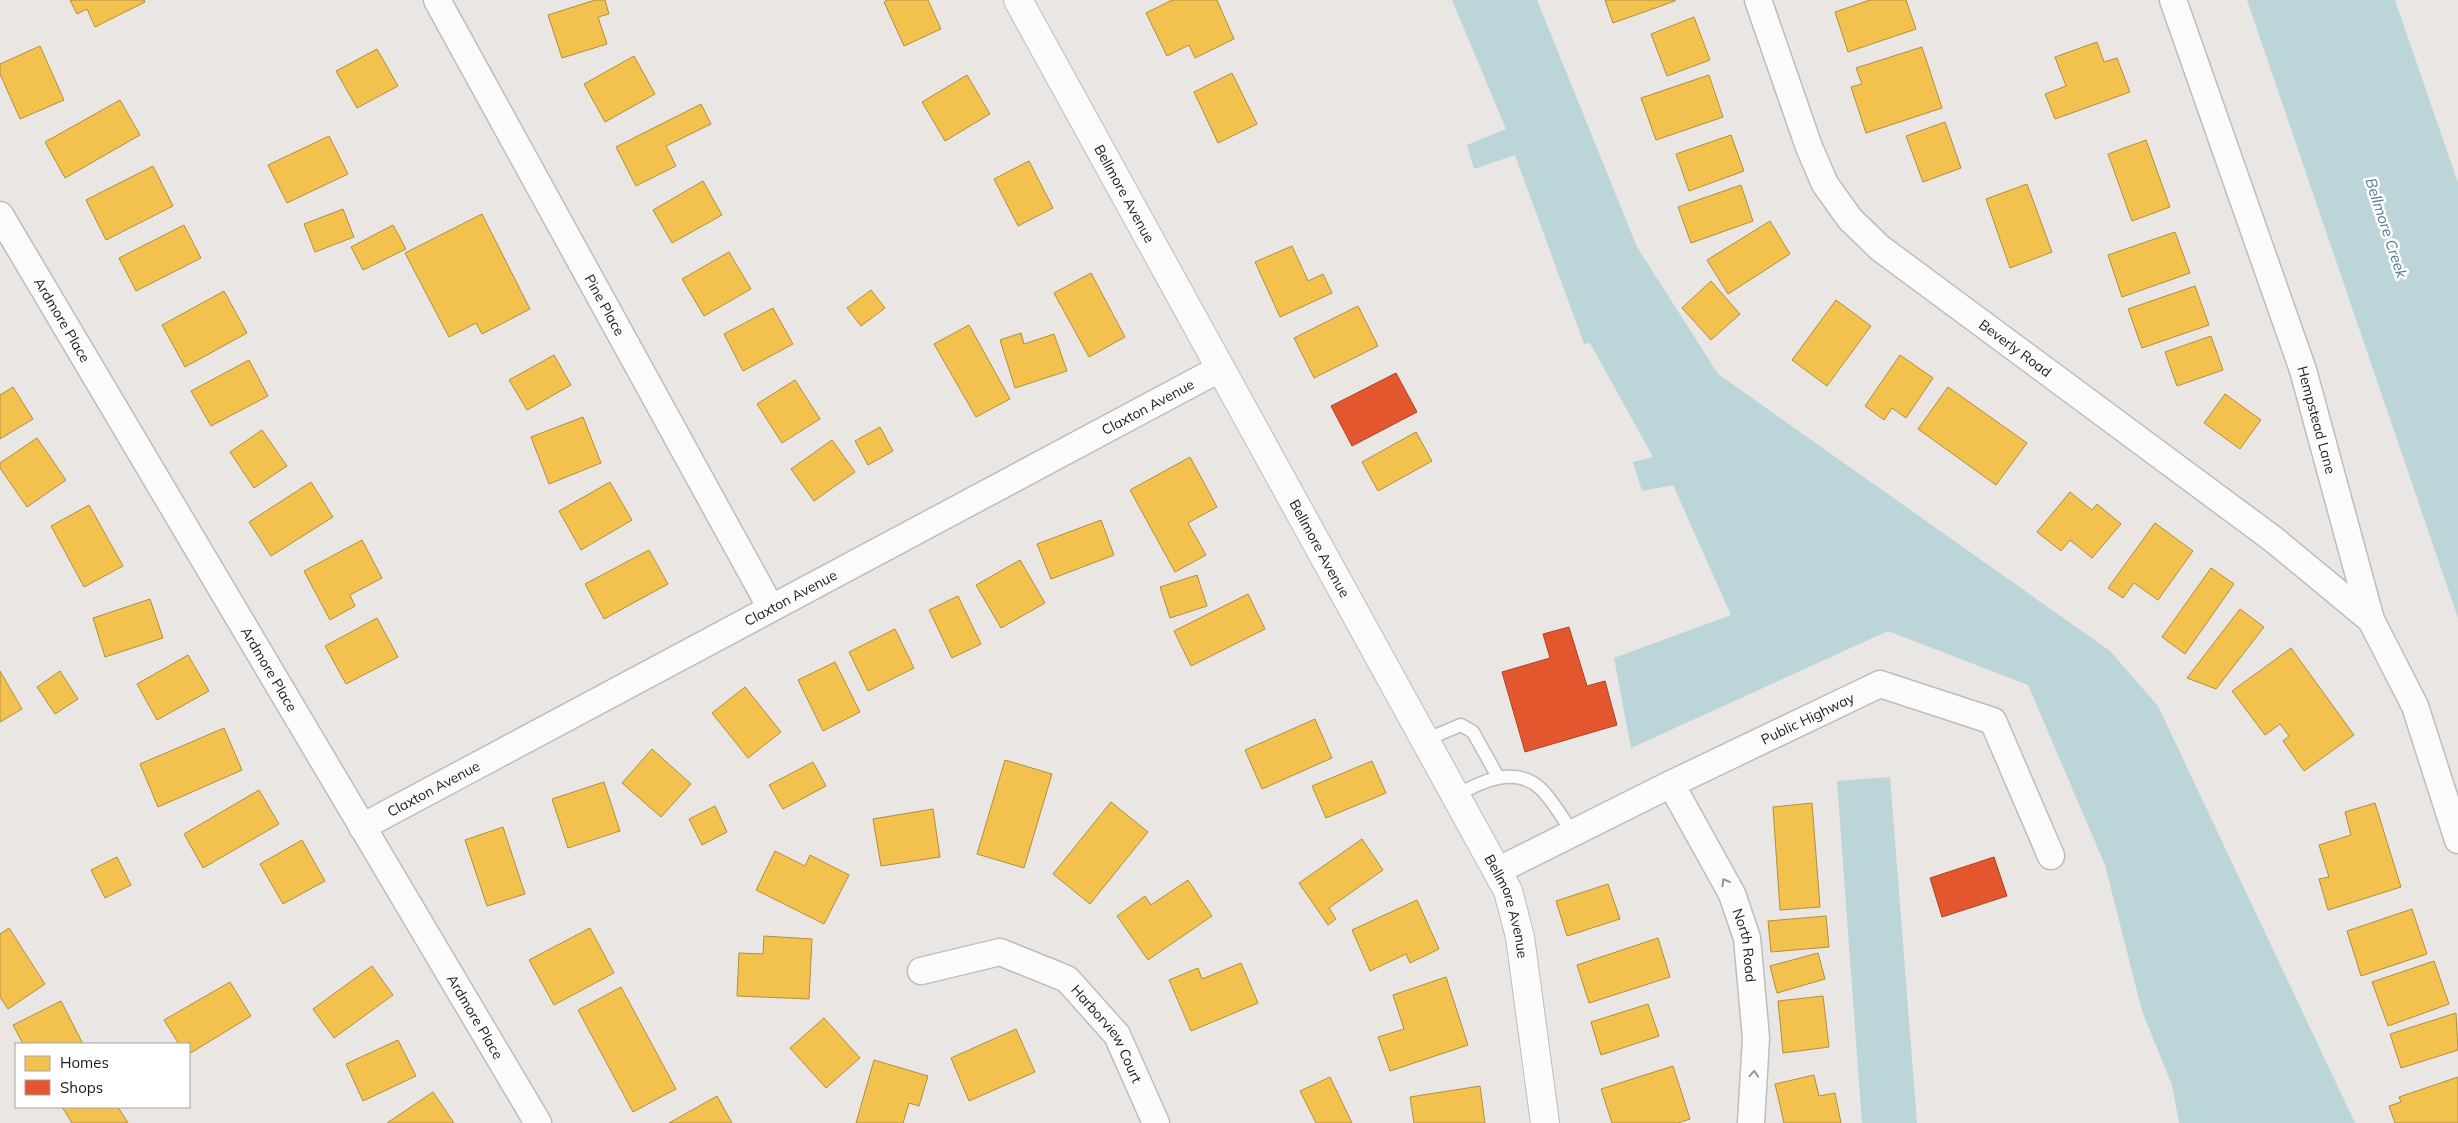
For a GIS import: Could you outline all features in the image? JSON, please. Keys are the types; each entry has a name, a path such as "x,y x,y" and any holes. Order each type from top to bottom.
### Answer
{"street":[{"name":"Pine Place","path":"437,0 771,608"},
{"name":"Bellmore Avenue","path":"1018,0 1508,891 1520,937 1545,1123"},
{"name":"Beverly Road","path":"1758,0 1809,147 1825,184 1850,219 1880,248 2273,539 2371,620"},
{"name":"Hempstead Lane","path":"2173,0 2303,370 2371,620 2415,706 2458,840"},
{"name":"Ardmore Place","path":"0,215 538,1123"},
{"name":"Claxton Avenue","path":"362,827 1220,368"},
{"name":"Public Highway","path":"1497,871 1671,784 1880,684 1993,721 2051,856"},
{"name":"North Road","path":"1671,784 1732,894 1747,938 1756,1038 1751,1123"},
{"name":"Harborview Court","path":"921,971 1000,952 1067,979 1117,1035 1156,1123"}],"lane":[{"path":"1425,740 1461,725 1473,732 1498,777"},
{"path":"1456,796 1471,787 1498,777 1518,777 1540,789 1573,833"}],"water":[{"path":"1452,0 1537,0 1637,247 1718,374 2110,651 2158,706 2355,1123 2179,1123 2172,1085 2142,1011 2105,865 2028,685 1888,631 1631,748 1614,658 1731,615 1673,485 1642,491 1633,462 1653,457 1590,343 1584,344 1515,155 1474,169 1467,145 1506,129"},
{"name":"Bellmore Creek","path":"2247,0 2395,0 2458,183 2458,618"},
{"path":"1890,777 1917,1123 1862,1123 1837,781"}],"building: Homes":[{"path":"70,0 144,0 145,2 95,27 87,9 77,14"},
{"path":"595,0 605,0 609,14 598,17 607,44 562,58 548,15"},
{"path":"887,0 928,0 941,29 904,46 884,2"},
{"path":"1172,0 1217,0 1234,39 1195,58 1189,45 1167,56 1146,13"},
{"path":"1605,0 1675,0 1675,1 1613,23"},
{"path":"1870,0 1906,0 1916,29 1848,52 1835,12"},
{"path":"1694,17 1710,60 1667,76 1651,34"},
{"path":"2097,42 2104,62 2117,58 2130,92 2055,119 2045,94 2066,86 2055,57"},
{"path":"40,46 64,100 20,119 0,74 0,64"},
{"path":"1922,47 1942,108 1866,133 1851,87 1862,84 1856,68"},
{"path":"377,49 398,86 357,108 336,71"},
{"path":"634,56 655,94 605,122 584,84"},
{"path":"1232,73 1257,124 1218,143 1194,92"},
{"path":"967,75 990,114 945,141 922,102"},
{"path":"1709,75 1723,117 1656,140 1641,98"},
{"path":"120,100 140,135 65,178 45,142"},
{"path":"701,104 711,124 666,146 676,166 636,186 616,147"},
{"path":"1945,122 1961,168 1923,182 1906,136"},
{"path":"1731,135 1744,171 1689,191 1676,154"},
{"path":"329,136 348,174 287,203 268,165"},
{"path":"2146,140 2170,207 2132,221 2108,154"},
{"path":"1029,161 1053,208 1018,226 994,179"},
{"path":"153,166 173,206 106,240 86,200"},
{"path":"703,181 722,215 672,243 653,210"},
{"path":"2027,184 2052,252 2010,268 1986,199"},
{"path":"1741,185 1753,221 1691,243 1678,207"},
{"path":"343,209 354,237 315,252 304,224"},
{"path":"482,214 530,309 482,334 476,323 449,337 405,253"},
{"path":"1770,221 1790,254 1728,294 1707,260"},
{"path":"184,225 201,258 136,291 119,258"},
{"path":"393,225 406,249 363,270 351,247"},
{"path":"2175,232 2190,273 2122,297 2108,255"},
{"path":"1292,246 1308,281 1323,274 1332,293 1280,317 1255,262"},
{"path":"729,252 751,289 704,316 682,279"},
{"path":"1091,273 1125,337 1089,357 1054,293"},
{"path":"1711,281 1740,314 1711,340 1682,308"},
{"path":"2195,286 2209,325 2142,348 2128,309"},
{"path":"871,290 885,308 861,326 847,308"},
{"path":"224,291 247,333 185,367 162,325"},
{"path":"1836,300 1871,326 1827,386 1792,360"},
{"path":"1358,306 1378,346 1314,378 1294,338"},
{"path":"773,308 793,344 743,371 724,334"},
{"path":"969,325 1010,399 976,417 934,344"},
{"path":"1021,333 1024,344 1054,334 1067,371 1015,388 1000,340"},
{"path":"2211,336 2223,370 2177,386 2165,352"},
{"path":"554,355 571,385 527,410 509,380"},
{"path":"1900,355 1933,378 1906,418 1892,408 1884,420 1865,406"},
{"path":"249,360 268,396 211,426 191,391"},
{"path":"795,380 820,419 782,443 757,404"},
{"path":"13,387 33,419 0,439 0,395"},
{"path":"1948,387 2027,443 1996,485 1918,429"},
{"path":"2225,394 2261,420 2240,449 2204,423"},
{"path":"583,417 601,463 549,484 531,437"},
{"path":"880,427 893,451 868,465 855,441"},
{"path":"262,430 287,466 254,488 230,452"},
{"path":"1416,432 1432,461 1378,491 1362,462"},
{"path":"37,438 66,480 27,507 0,468 0,463"},
{"path":"832,440 855,472 814,501 791,469"},
{"path":"1190,457 1217,507 1188,523 1206,555 1175,572 1130,490"},
{"path":"311,482 333,517 271,556 249,522"},
{"path":"610,482 632,520 581,550 559,511"},
{"path":"2070,492 2092,510 2097,504 2121,524 2092,558 2070,540 2061,551 2037,532"},
{"path":"89,505 123,566 84,587 51,526"},
{"path":"1101,520 1114,555 1051,579 1037,544"},
{"path":"2155,523 2193,551 2158,600 2134,583 2123,598 2108,588"},
{"path":"362,540 382,578 350,595 355,606 330,620 304,571"},
{"path":"649,550 668,584 604,619 585,584"},
{"path":"1020,560 1045,603 1001,628 976,585"},
{"path":"2211,568 2234,584 2185,654 2162,637"},
{"path":"1197,575 1207,606 1170,618 1160,587"},
{"path":"1248,594 1265,629 1191,666 1174,631"},
{"path":"958,596 981,644 952,658 929,610"},
{"path":"150,599 163,638 105,657 93,618"},
{"path":"2240,609 2264,627 2216,689 2187,678"},
{"path":"377,618 398,657 346,684 325,646"},
{"path":"895,629 914,668 868,691 849,652"},
{"path":"2291,648 2354,735 2304,771 2283,741 2289,736 2280,724 2265,735 2232,691"},
{"path":"188,655 209,691 157,720 137,684"},
{"path":"835,662 860,712 823,731 798,680"},
{"path":"0,671 22,709 0,722"},
{"path":"60,671 78,699 55,714 37,687"},
{"path":"745,687 781,732 748,758 712,713"},
{"path":"1315,719 1332,758 1262,789 1245,750"},
{"path":"224,728 242,770 158,807 140,764"},
{"path":"652,749 691,784 661,817 622,783"},
{"path":"1005,760 1052,774 1024,868 977,854"},
{"path":"1372,761 1386,793 1326,818 1312,786"},
{"path":"813,762 826,786 783,809 769,785"},
{"path":"604,782 620,831 568,848 552,799"},
{"path":"259,790 279,824 203,868 184,834"},
{"path":"1111,802 1148,832 1090,904 1053,874"},
{"path":"1812,803 1820,907 1780,910 1773,807"},
{"path":"2375,803 2401,887 2328,910 2319,879 2329,877 2319,845 2351,835 2345,812"},
{"path":"715,806 727,832 702,845 689,819"},
{"path":"933,809 940,857 881,866 873,819"},
{"path":"503,827 525,894 487,906 465,840"},
{"path":"1362,839 1383,870 1329,908 1336,919 1328,925 1299,883"},
{"path":"302,840 325,881 283,904 260,864"},
{"path":"775,851 805,866 810,855 849,875 824,924 756,890"},
{"path":"117,857 131,885 105,898 91,870"},
{"path":"1188,880 1212,916 1148,960 1117,916 1145,896 1151,905"},
{"path":"1608,884 1620,919 1567,936 1556,901"},
{"path":"1417,900 1439,949 1410,963 1406,954 1370,971 1352,930"},
{"path":"2412,909 2427,954 2361,976 2347,931"},
{"path":"1826,916 1829,947 1771,952 1768,921"},
{"path":"9,928 45,984 8,1009 0,997 0,934"},
{"path":"590,928 614,973 554,1005 529,960"},
{"path":"764,936 812,939 809,999 737,996 739,953 763,954"},
{"path":"1658,938 1670,977 1589,1003 1577,965"},
{"path":"1818,953 1825,979 1777,993 1770,966"},
{"path":"2434,961 2449,1004 2388,1026 2372,982"},
{"path":"1241,963 1258,1003 1191,1031 1169,980 1198,968 1202,979"},
{"path":"372,966 393,995 334,1038 313,1009"},
{"path":"1446,977 1468,1045 1390,1071 1378,1037 1404,1029 1393,995"},
{"path":"230,982 251,1016 190,1053 190,1043 178,1043 164,1020"},
{"path":"621,987 676,1089 633,1112 578,1010"},
{"path":"1823,996 1829,1047 1783,1053 1778,1001"},
{"path":"61,1001 82,1043 22,1043 13,1025"},
{"path":"1648,1004 1659,1036 1601,1055 1591,1022"},
{"path":"2456,1013 2458,1050 2401,1068 2390,1034"},
{"path":"824,1018 860,1058 826,1088 790,1048"},
{"path":"1016,1029 1035,1072 969,1101 951,1058"},
{"path":"398,1040 416,1076 363,1101 346,1064"},
{"path":"874,1060 928,1076 919,1106 909,1103 903,1123 856,1123"},
{"path":"1673,1066 1690,1119 1678,1123 1612,1123 1601,1089"},
{"path":"1814,1075 1819,1096 1835,1093 1841,1123 1784,1123 1775,1084"},
{"path":"1330,1077 1352,1123 1316,1123 1300,1091"},
{"path":"2458,1077 2458,1123 2395,1123 2389,1106 2401,1102 2399,1097"},
{"path":"1480,1086 1485,1123 1414,1123 1410,1097"},
{"path":"433,1092 454,1123 387,1123"},
{"path":"717,1096 732,1123 669,1123"},
{"path":"63,1108 119,1108 128,1123 72,1123"}],"building: Shops":[{"path":"1396,373 1417,412 1352,446 1331,406"},
{"path":"1569,627 1587,686 1605,681 1617,725 1525,752 1502,672 1550,658 1543,634"},
{"path":"1994,857 2007,896 1942,917 1930,878"}]}
